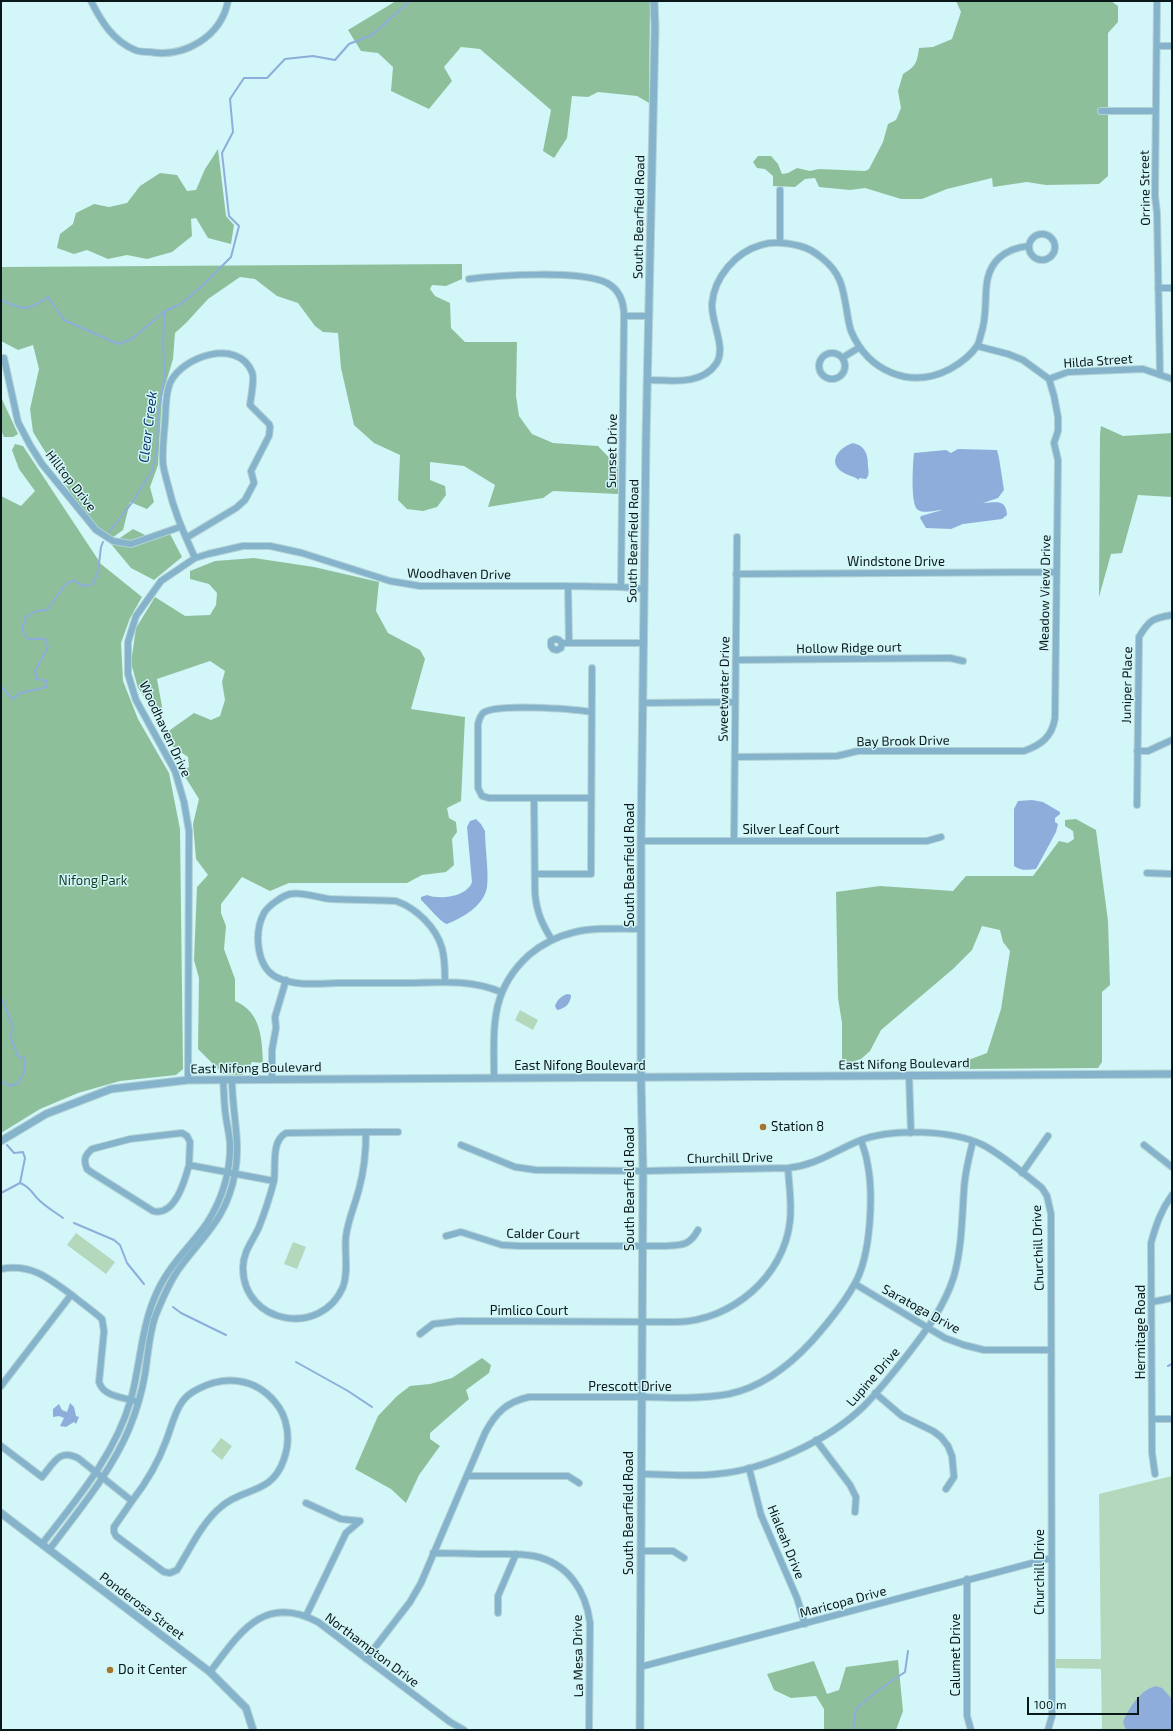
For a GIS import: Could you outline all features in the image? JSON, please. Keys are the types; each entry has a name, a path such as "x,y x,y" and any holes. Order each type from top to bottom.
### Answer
{"street":[{"path":"91,1 101,22 116,38 135,50 156,53 179,52 203,41 218,26 228,1"},
{"name":"South Bearfield Road","path":"640,1730 643,1246 641,842 647,380 655,28 654,1"},
{"name":"Orrine Street","path":"1157,1 1155,196 1157,213 1160,375"},
{"path":"1157,46 1172,46"},
{"path":"1101,111 1155,111"},
{"path":"780,190 780,243"},
{"path":"1040,233 1044,233 1054,241 1056,250 1051,257 1038,260 1031,254 1028,246 1032,238 1040,233"},
{"path":"647,380 698,379 715,365 720,356 720,347 712,318 712,303 722,276 738,257 749,250 762,244 780,243 801,246 816,253 833,267 843,288 850,330 860,347 876,365 891,374 905,377 920,377 937,374 950,369 965,358 977,346 984,326 987,310 988,274 993,264 1004,254 1018,247 1028,246"},
{"name":"Sunset Drive","path":"469,279 498,275 567,276 597,279 608,284 621,297 624,306 621,587"},
{"path":"1158,288 1172,288"},
{"path":"624,316 649,316"},
{"path":"977,346 1008,354 1023,360 1049,379"},
{"path":"842,358 860,347"},
{"path":"186,538 236,508 245,500 254,483 251,471 269,436 270,427 267,420 250,405 253,373 249,366 240,359 219,353 202,357 183,366 174,374 166,399 163,464 174,510 180,527 195,558"},
{"path":"835,354 842,358 845,368 839,377 828,378 822,373 820,362 824,356 835,354"},
{"name":"Hilltop Drive","path":"4,358 18,422 30,445 47,469 96,530 113,541 131,544 180,527"},
{"name":"Hilda Street","path":"1049,379 1068,372 1143,369 1172,379"},
{"name":"Meadow View Drive","path":"1044,741 1054,727 1055,718 1058,460 1054,443 1058,431 1058,417 1049,379"},
{"name":"Sweetwater Drive","path":"734,841 737,537"},
{"name":"Woodhaven Drive","path":"188,1080 189,831 184,802 175,770 136,700 128,674 128,642 136,616 161,581 195,558 243,546 270,546 302,553 390,581 420,586 568,586 644,589"},
{"name":"Windstone Drive","path":"736,574 1056,572"},
{"path":"568,586 569,643"},
{"name":"Juniper Place","path":"1137,805 1139,637 1145,627 1155,618 1172,615"},
{"path":"562,643 644,643"},
{"name":"Hollow Ridge ourt","path":"736,660 950,658 963,662"},
{"path":"535,874 591,874 592,668"},
{"path":"643,703 735,702"},
{"path":"591,712 548,707 489,710 484,713 479,718 478,788 482,796 489,798 591,798"},
{"path":"1137,752 1148,751 1172,740"},
{"name":"Bay Brook Drive","path":"735,756 837,756 858,751 1024,752 1036,747 1044,741"},
{"path":"534,798 537,907 540,920 552,940"},
{"name":"Silver Leaf Court","path":"641,842 927,842 941,837"},
{"path":"1147,873 1172,874"},
{"path":"445,982 442,949 439,938 423,917 406,904 396,900 328,899 290,894 272,905 264,912 259,925 259,953 262,960 267,970 286,980 321,984 471,983 486,986 501,992"},
{"path":"494,1078 494,1029 501,992 509,978 522,962 536,950 552,940 575,932 593,929 641,929"},
{"path":"272,1079 272,1050 276,1028 275,1017 286,980"},
{"name":"East Nifong Boulevard","path":"1,1141 46,1114 111,1089 188,1080 1172,1074"},
{"path":"909,1075 911,1133"},
{"path":"42,1544 96,1473 122,1426 138,1373 147,1316 155,1297 164,1277 206,1223 217,1205 228,1172 230,1143 226,1119 223,1080"},
{"path":"50,1550 102,1478 129,1429 145,1375 155,1318 171,1281 180,1266 211,1230 225,1208 235,1173 238,1143 234,1118 232,1080"},
{"path":"226,1119 234,1118"},
{"path":"366,1132 365,1165 360,1190 346,1237 346,1273 343,1286 336,1298 324,1310 312,1317 288,1319 273,1315 260,1306 253,1298 244,1279 243,1268 246,1249 258,1228 271,1193 276,1170 277,1142 280,1136 286,1133 366,1132 398,1132"},
{"path":"177,1133 187,1136 190,1142 189,1165 182,1188 168,1209 158,1213 87,1169 85,1158 88,1152 92,1149 130,1139 177,1133"},
{"name":"Churchill Drive","path":"461,1145 524,1169 643,1171 788,1168 811,1164 861,1140 878,1134 939,1134 973,1141 984,1146 1022,1172 1042,1188 1050,1204 1052,1716 1048,1730"},
{"path":"1022,1172 1048,1136"},
{"name":"Prescott Drive","path":"366,1659 410,1602 421,1583 491,1422 498,1412 512,1402 529,1397 698,1398 730,1393 752,1386 774,1375 797,1357 815,1338 839,1308 855,1284 863,1261 869,1225 869,1176 867,1160 861,1140"},
{"name":"Lupine Drive","path":"641,1474 718,1474 772,1462 816,1440 851,1418 876,1393 928,1328 948,1294 959,1256 962,1234 966,1167 973,1141"},
{"path":"1144,1146 1172,1167"},
{"path":"189,1165 274,1181"},
{"name":"Pimlico Court","path":"420,1334 433,1324 459,1321 692,1322 712,1316 733,1306 751,1293 768,1274 778,1258 785,1241 790,1222 791,1204 788,1168"},
{"name":"Hermitage Road","path":"1155,1474 1152,1453 1151,1243 1156,1223 1172,1195"},
{"name":"Calder Court","path":"446,1236 461,1232 502,1245 520,1246 685,1245 693,1239 698,1230"},
{"path":"1,1269 10,1268 38,1272 50,1278 98,1315 104,1324 99,1382 101,1389 106,1393 138,1402"},
{"name":"Saratoga Drive","path":"855,1284 945,1338 964,1345 984,1350 1051,1350"},
{"path":"1,1386 71,1295"},
{"path":"1152,1302 1172,1298"},
{"path":"224,1380 240,1380 265,1392 276,1402 284,1418 288,1435 288,1446 279,1470 272,1479 261,1488 233,1499 222,1506 210,1518 177,1570 170,1573 164,1572 116,1536 114,1527 132,1501 146,1483 166,1443 182,1402 192,1392 207,1384 224,1380"},
{"path":"876,1393 902,1416 933,1431 941,1437 948,1446 952,1456 954,1477 946,1489"},
{"path":"1152,1419 1172,1419"},
{"path":"816,1440 850,1484 856,1497 855,1512"},
{"path":"1,1446 42,1477 58,1457 64,1454 72,1455 78,1458 132,1501"},
{"name":"Hialeah Drive","path":"749,1468 762,1514 797,1598 805,1624"},
{"path":"467,1476 568,1476 579,1483"},
{"path":"306,1503 341,1519 360,1521 346,1533 306,1616"},
{"name":"Ponderosa Street","path":"1,1513 210,1672 246,1708 253,1730"},
{"path":"641,1551 673,1551 684,1558"},
{"name":"La Mesa Drive","path":"433,1553 516,1554 534,1556 552,1562 563,1568 573,1578 582,1591 588,1607 590,1623 589,1730"},
{"path":"498,1613 498,1596 516,1554"},
{"name":"Maricopa Drive","path":"640,1667 805,1624 967,1579 1051,1558"},
{"name":"Calumet Drive","path":"967,1579 967,1716 971,1730"},
{"name":"Northampton Drive","path":"210,1672 239,1634 258,1618 271,1614 288,1613 306,1616 318,1622 450,1722 464,1730"}],"green space":[{"path":"396,1 650,1 649,103 637,96 598,92 588,97 572,96 567,138 554,158 543,151 551,110 480,49 461,47 444,67 452,81 429,109 391,91 393,67 378,53 361,51 348,30"},
{"path":"956,1 1111,1 1118,6 1118,22 1108,33 1108,176 1099,184 1046,185 1027,182 993,187 992,178 947,189 922,199 901,199 865,188 850,190 819,187 815,178 805,179 795,187 773,186 773,176 765,169 757,168 753,162 758,156 771,156 778,164 782,174 788,173 797,168 810,171 819,169 865,171 869,169 883,142 888,124 896,120 901,108 898,91 903,74 911,69 915,64 919,48 933,47 952,39 961,12"},
{"path":"218,149 226,216 234,225 231,244 208,238 196,218 191,219 192,236 172,252 147,259 127,255 108,259 87,250 74,254 57,248 60,234 73,224 76,213 94,204 109,207 127,203 140,186 160,173 177,175 187,191 196,190 205,169"},
{"path":"462,264 462,279 446,286 432,285 430,289 435,296 450,303 451,328 465,342 517,342 516,396 519,416 532,434 553,443 598,446 618,467 618,494 553,491 543,498 488,507 495,485 464,466 430,462 430,480 445,486 446,495 437,507 423,511 407,509 398,500 400,455 374,443 354,425 341,368 338,333 323,332 315,326 298,303 277,296 255,279 240,277 208,299 175,333 173,359 162,396 158,465 150,487 154,502 147,509 130,502 123,530 112,538 88,521 33,432 30,409 39,369 33,345 18,350 1,341 1,267"},
{"path":"1,397 18,434 13,437 4,437 1,430"},
{"path":"1101,426 1123,436 1172,433 1172,497 1138,495 1122,553 1111,554 1099,597 1100,434"},
{"name":"Nifong Park","path":"15,444 23,446 101,564 142,597 130,618 121,643 123,681 138,719 169,773 180,829 183,1069 176,1075 120,1081 78,1093 40,1109 1,1133 1,496 21,506 35,491 19,469 12,450"},
{"path":"133,529 151,538 169,532 182,557 154,580 131,568 111,544"},
{"path":"254,558 314,567 379,582 376,611 388,633 420,650 425,659 411,709 465,717 461,801 447,808 449,818 456,822 457,832 452,839 454,865 446,872 422,875 407,883 289,883 270,891 242,877 221,904 221,913 226,926 224,949 235,979 235,1001 244,1006 250,1012 255,1019 261,1035 263,1063 252,1062 242,1075 223,1074 198,1049 199,978 194,960 197,887 208,875 196,859 193,824 199,799 182,772 189,767 188,757 172,746 163,735 194,713 211,720 220,716 225,700 222,682 225,671 210,661 157,679 163,712 159,716 138,688 131,663 136,628 155,597 185,616 210,615 216,605 217,593 209,584 190,579 190,571 215,561"},
{"path":"1076,819 1096,830 1108,921 1110,985 1102,992 1102,1062 1098,1068 965,1069 963,1062 987,1053 1001,1009 1010,951 1003,942 1000,930 982,926 972,950 953,969 881,1030 870,1051 861,1059 842,1065 842,1023 838,998 836,892 880,886 953,891 966,876 1033,876 1059,841 1068,843 1074,839 1073,831 1065,826 1065,820"},
{"path":"520,1010 538,1020 533,1030 515,1020"},
{"path":"76,1233 115,1262 106,1274 67,1245"},
{"path":"293,1242 306,1247 297,1269 284,1264"},
{"path":"482,1358 491,1365 489,1373 466,1390 469,1399 430,1433 430,1439 440,1446 419,1475 406,1503 391,1489 355,1469 378,1416 397,1396 410,1386 430,1384 452,1378"},
{"path":"221,1438 232,1446 222,1460 211,1451"},
{"path":"1172,1476 1172,1730 1102,1730 1101,1669 1056,1668 1056,1659 1101,1659 1099,1494"},
{"path":"898,1660 903,1711 896,1730 824,1730 824,1709 816,1696 791,1698 774,1690 767,1674 814,1661 827,1694 839,1690 846,1667"}],"water":[{"path":"853,443 861,446 867,455 869,472 866,479 859,478 859,480 846,474 836,465 835,460 839,452 843,448"},
{"path":"958,449 997,450 1004,490 998,498 983,503 996,502 1002,504 1005,506 1007,515 1002,519 963,524 951,529 926,528 920,518 921,516 942,510 923,512 918,510 915,506 913,492 914,453 946,450 951,453"},
{"path":"1032,800 1043,802 1060,812 1060,814 1055,818 1055,822 1058,824 1056,832 1036,869 1024,870 1014,866 1014,809 1018,801"},
{"path":"476,819 485,831 488,874 487,887 482,900 472,910 447,924 444,923 421,900 421,897 427,895 439,897 452,896 465,891 469,887 472,882 467,827 470,821"},
{"path":"568,994 571,995 569,1003 563,1008 557,1010 555,1006 557,1002"},
{"path":"70,1403 74,1407 76,1416 79,1417 76,1424 74,1422 66,1427 60,1426 64,1418 59,1416 53,1417 53,1409 59,1404 62,1410 67,1412"},
{"path":"1156,1686 1162,1688 1172,1699 1172,1730 1128,1730 1125,1728 1123,1722 1128,1711 1136,1700 1145,1691"}],"waterway":[{"name":"Clear Creek","path":"1,300 15,306 25,308 35,305 48,297 64,320 118,344 132,339 165,311 181,304 202,286 231,257 239,226 229,216 222,153 233,132 230,99 244,78 267,78 285,59 313,56 335,60 349,44 372,35 410,1"},
{"name":"Clear Creek","path":"110,531 131,504 152,471 157,450 158,415 165,374 163,343 165,311"},
{"name":"Clear Creek","path":"1,687 13,699 20,693 47,687 47,681 37,679 35,671 48,647 45,639 28,639 22,630 25,618 36,611 47,610 64,586 72,580 84,586 93,584 98,572 103,542"},
{"name":"Clear Creek","path":"1,998 12,1024 11,1039 18,1056 24,1058 24,1072 19,1083 9,1086 1,1081"},
{"path":"1,1193 20,1183 25,1158 23,1152 14,1153 7,1145"},
{"path":"20,1183 29,1189 45,1205 63,1218"},
{"path":"74,1223 114,1240 120,1245 127,1263 144,1284"},
{"path":"173,1307 181,1313 226,1335"},
{"path":"296,1362 348,1391 372,1407"},
{"path":"1168,1366 1172,1364"},
{"path":"853,1730 856,1709 876,1692 905,1672 908,1651"}],"place":[{"name":"Station 8","path":"763,1127"},
{"name":"Do it Center","path":"110,1670"}]}
